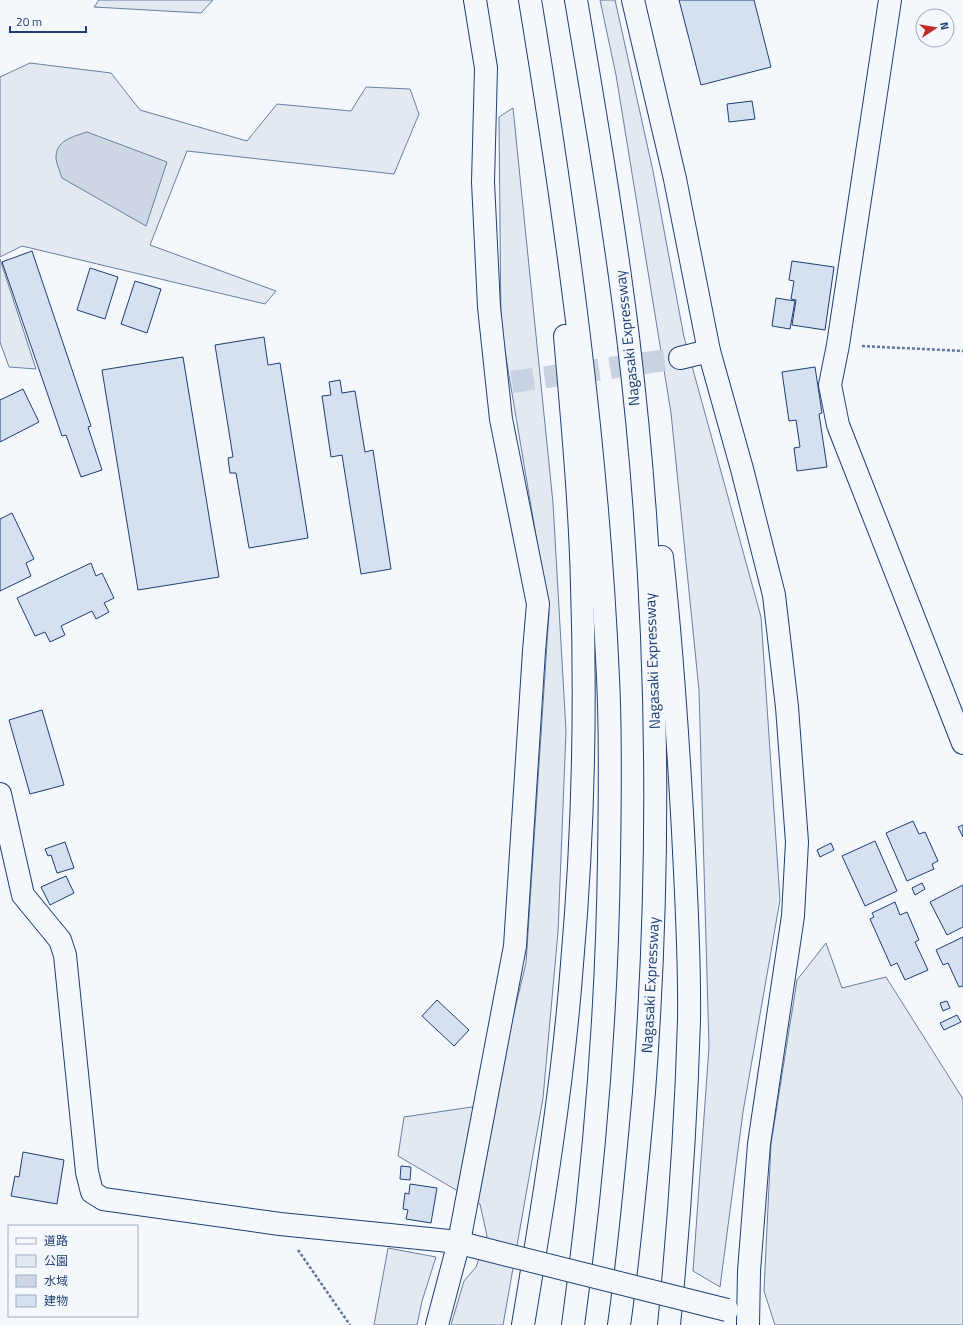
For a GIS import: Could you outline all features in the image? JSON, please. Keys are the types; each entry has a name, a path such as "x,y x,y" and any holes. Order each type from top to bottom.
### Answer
{"main road":[{"path":"437,1325 465,1244 515,946 538,604 500,419 504,382 489,307 483,182 486,68 475,0"},
{"path":"530,0 548,111 580,336 592,448 602,566 608,680 610,819 608,917 603,1029 595,1140 573,1325"},
{"name":"Nagasaki Expressway","path":"576,0 614,226 629,348 648,563 654,679 656,798 654,920 649,1028 640,1142 628,1262 619,1325"},
{"path":"633,0 674,179 709,351 742,469 774,595 787,707 797,842 793,916 760,1144 749,1271 749,1323"},
{"path":"890,0 838,345 830,385 838,425 963,743"},
{"path":"524,1325 564,1054 572,964 582,788 582,585 576,473 559,270 548,111"},
{"path":"614,226 648,443 662,564 673,674 687,914 689,1018 686,1114 678,1233 669,1325"},
{"path":"680,358 709,351"},
{"path":"0,794 23,895 60,940 65,955 87,1172 92,1192 104,1199 280,1224 465,1244 727,1310 749,1323"}],"path":[{"path":"838,345 963,350"},
{"path":"280,1224 350,1325"}],"green space":[{"path":"99,0 213,0 201,13 94,7"},
{"path":"600,0 615,0 653,171 684,337 761,617 780,900 743,1112 720,1287 693,1271 709,1047 699,690 671,413 616,75"},
{"path":"30,63 111,73 140,110 247,141 277,104 351,111 366,87 410,89 419,114 394,174 187,151 150,245 276,291 265,304 22,246 0,257 0,77"},
{"path":"513,108 553,503 566,731 558,932 543,1098 503,1325 451,1325 464,1281 476,1267 487,1236 480,1204 398,1156 404,1117 492,1104 526,963 549,613 501,328 499,117"},
{"path":"0,259 36,369 9,367 0,342"},
{"path":"826,943 842,988 886,977 963,1099 963,1325 775,1325 764,1291 771,1144 797,980"},
{"path":"388,1248 436,1257 422,1301 417,1325 374,1325"}],"water":[{"path":"87,132 167,162 146,226 62,178 56,159 58,147 66,140"}],"building":[{"path":"679,0 754,0 771,67 701,85"},
{"path":"752,101 755,119 729,122 727,104"},
{"path":"32,251 91,426 88,427 102,470 81,477 66,435 62,436 2,262"},
{"path":"792,261 834,267 825,330 792,325 796,300 791,299 794,281 789,280"},
{"path":"90,268 118,277 105,319 77,310"},
{"path":"135,281 161,289 147,333 121,324"},
{"path":"776,298 795,301 790,329 772,326"},
{"path":"264,337 268,365 280,363 308,538 249,548 236,473 230,473 228,458 233,457 215,345"},
{"path":"183,357 219,577 138,590 102,370"},
{"path":"815,367 822,413 819,414 827,467 797,471 794,448 800,447 796,420 789,421 782,372"},
{"path":"340,380 342,393 355,391 365,452 373,450 391,569 361,574 342,455 331,457 322,396 331,395 329,382"},
{"path":"23,389 39,422 0,442 0,400"},
{"path":"12,513 34,559 26,563 31,576 0,591 0,519"},
{"path":"91,563 96,576 102,573 114,598 104,603 109,612 96,619 92,611 61,626 65,635 50,642 45,632 35,636 17,598"},
{"path":"42,710 64,785 30,794 9,720"},
{"path":"913,821 919,834 925,832 938,861 932,864 934,869 907,881 886,833"},
{"path":"963,825 963,837 958,827"},
{"path":"875,841 897,891 865,906 842,856"},
{"path":"65,842 74,868 57,873 51,855 48,856 45,849"},
{"path":"831,843 834,850 820,857 817,850"},
{"path":"66,876 74,893 50,905 41,887"},
{"path":"922,883 925,889 915,895 912,888"},
{"path":"963,885 963,927 947,935 930,902"},
{"path":"895,902 900,915 907,912 919,940 915,942 928,970 905,980 897,963 891,966 870,919 874,917 872,913"},
{"path":"963,937 963,986 959,987 948,963 943,965 936,950"},
{"path":"437,1000 469,1030 454,1046 422,1016"},
{"path":"947,1001 950,1008 943,1011 940,1003"},
{"path":"957,1015 961,1022 944,1030 940,1023"},
{"path":"23,1152 64,1160 57,1204 11,1196 15,1176 19,1177"},
{"path":"401,1166 411,1167 410,1180 400,1179"},
{"path":"410,1184 437,1188 431,1223 406,1219 408,1210 403,1209 405,1193 409,1194"}],"tunnel":[{"path":"512,382 680,358"}]}
